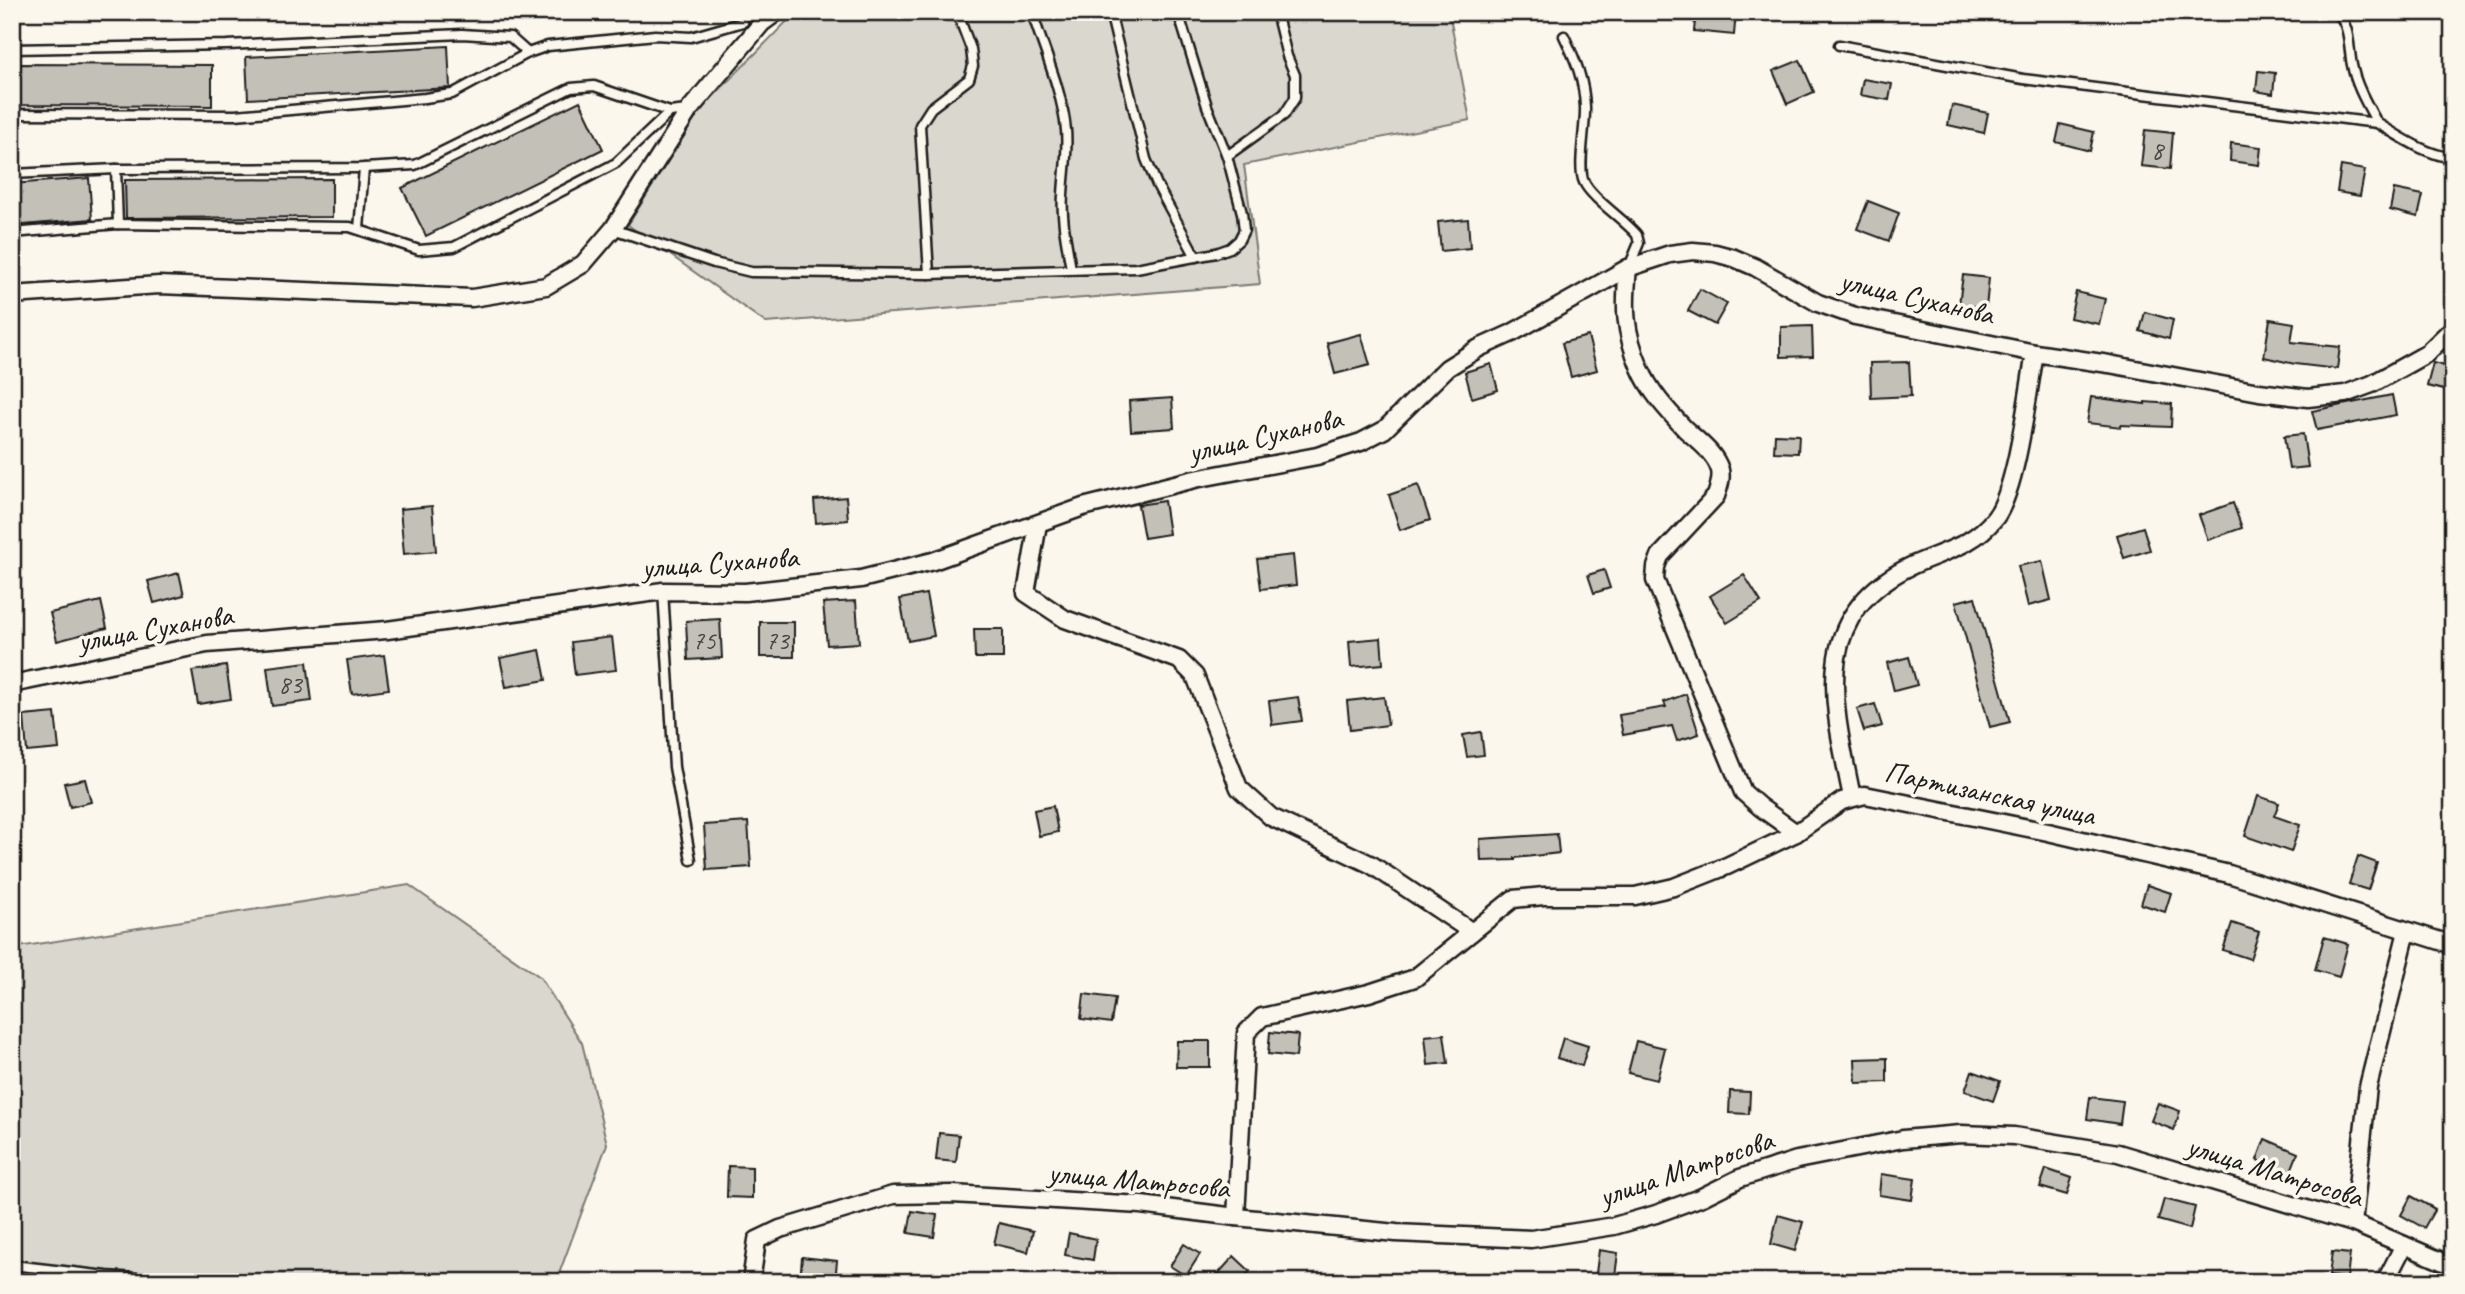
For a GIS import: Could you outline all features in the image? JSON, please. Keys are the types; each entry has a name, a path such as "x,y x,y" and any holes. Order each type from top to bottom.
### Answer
{"street":[{"path":"12,295 159,285 472,298 546,286 583,264 613,229 690,109 762,23 777,12"},
{"name":"улица Суханова","path":"12,684 206,644 387,630 663,591 745,592 861,579 933,561 1083,507 1195,479 1317,456 1362,442 1384,430 1447,368 1479,348 1512,333 1628,268 1670,254 1693,251 1715,253 1755,267 1835,311 2035,353 2308,398 2326,398 2372,384 2410,364 2444,339 2453,328"},
{"path":"1628,268 1624,305 1629,334 1641,370 1658,400 1711,453 1720,469 1721,483 1716,496 1660,556 1655,580 1743,792 1796,833"},
{"path":"1852,797 1834,694 1843,632 1856,608 1872,590 1895,574 1967,544 1996,517 2004,503 2011,480 2035,353"},
{"path":"1038,524 1026,593 1065,619 1179,660 1195,676 1239,788 1271,817 1371,866 1472,932"},
{"name":"Партизанская улица","path":"1236,1217 1246,1033 1262,1017 1369,993 1415,978 1513,899 1544,896 1636,896 1674,887 1727,866 1796,833 1852,797 1865,795 2048,832 2229,874 2453,945"},
{"path":"2353,1223 2368,1087 2407,931"},
{"name":"улица Матросова","path":"751,1282 757,1240 780,1229 893,1195 952,1194 1141,1205 1396,1233 1531,1239 1614,1226 1656,1214 1702,1197 1740,1178 1797,1160 1903,1139 1961,1134 2014,1136 2118,1153 2353,1223 2453,1266"},
{"path":"2385,1282 2404,1245"}],"lane":[{"path":"929,274 920,125 931,108 969,79 973,66 971,49 957,12"},
{"path":"1032,12 1060,97 1066,130 1064,230 1071,269"},
{"path":"1110,12 1146,159 1196,257"},
{"path":"613,229 751,272 929,274 1136,268 1230,248 1240,240 1244,230 1242,213 1227,156 1207,106 1178,12"},
{"path":"1227,156 1284,115 1295,98 1295,75 1287,56 1276,12"},
{"path":"2337,12 2345,21 2352,65 2361,93 2377,122"},
{"path":"12,114 235,115 425,98 452,94 528,53 548,46 655,35 691,37 743,22"},
{"path":"12,49 227,44 462,34 510,37 528,53"},
{"path":"1564,36 1580,71 1585,106 1581,163 1584,182 1637,236 1639,243 1628,268"},
{"path":"1839,45 2022,79 2377,122 2416,146 2438,156 2453,158"},
{"path":"12,174 116,169 364,168 415,165 571,88 594,86 670,112 690,109"},
{"path":"12,233 118,224 359,229 419,250 454,247 616,163 670,112"},
{"path":"359,229 364,168"},
{"path":"116,169 118,224"},
{"path":"663,591 674,767 691,860"},
{"path":"12,1265 192,1282"}],"shaded area":[{"path":"796,12 1449,12 1470,120 1244,165 1260,284 766,323 628,225 700,110"},
{"path":"409,885 540,977 582,1043 607,1144 556,1282 12,1282 12,948"}],"building":[{"path":"1696,12 1736,12 1734,35 1694,31"},
{"path":"448,46 450,88 248,99 246,57"},
{"path":"1800,60 1814,92 1787,104 1773,71"},
{"path":"20,64 212,65 212,106 20,105"},
{"path":"2258,71 2275,73 2273,94 2256,91"},
{"path":"1863,79 1892,84 1889,100 1860,95"},
{"path":"580,101 603,149 426,236 402,188"},
{"path":"1952,105 1988,113 1984,133 1948,125"},
{"path":"2060,124 2094,132 2090,151 2056,142"},
{"path":"2145,130 2173,133 2170,169 2141,166"},
{"path":"2231,143 2261,147 2259,165 2230,161"},
{"path":"2341,166 2365,170 2360,196 2337,192"},
{"path":"89,178 92,219 12,226 12,184"},
{"path":"332,179 332,217 126,218 125,180"},
{"path":"2394,189 2423,195 2418,217 2390,210"},
{"path":"1868,201 1899,213 1889,241 1857,229"},
{"path":"1468,219 1470,248 1441,251 1438,222"},
{"path":"1963,275 1989,278 1986,308 1959,304"},
{"path":"1700,289 1727,304 1715,325 1688,311"},
{"path":"2076,292 2105,299 2099,324 2070,318"},
{"path":"2145,312 2173,320 2169,339 2140,331"},
{"path":"2270,319 2294,323 2291,342 2340,347 2337,369 2264,357"},
{"path":"1812,326 1813,356 1781,357 1781,327"},
{"path":"1361,334 1370,365 1335,374 1327,343"},
{"path":"1588,336 1597,370 1571,377 1562,343"},
{"path":"1909,362 1911,396 1871,398 1870,363"},
{"path":"2433,363 2453,368 2448,391 2427,386"},
{"path":"1491,364 1498,390 1472,398 1465,372"},
{"path":"2392,395 2396,415 2317,430 2312,411"},
{"path":"2091,397 2145,404 2172,404 2171,427 2121,427 2087,423"},
{"path":"1172,398 1174,428 1131,431 1129,401"},
{"path":"1775,434 1799,435 1798,453 1774,452"},
{"path":"2303,434 2308,467 2289,469 2284,436"},
{"path":"1418,485 1430,520 1400,530 1389,495"},
{"path":"846,497 848,520 816,523 814,500"},
{"path":"1164,501 1169,534 1144,538 1138,505"},
{"path":"2233,503 2242,528 2208,540 2199,515"},
{"path":"432,506 436,551 404,554 400,509"},
{"path":"2143,527 2150,550 2124,558 2117,535"},
{"path":"1293,555 1296,585 1261,589 1257,559"},
{"path":"2042,561 2051,600 2028,606 2018,566"},
{"path":"1604,570 1610,588 1594,593 1588,575"},
{"path":"179,573 184,595 154,603 148,581"},
{"path":"1744,575 1761,602 1727,623 1710,596"},
{"path":"926,594 934,636 908,641 900,599"},
{"path":"1975,597 2010,722 1990,727 1956,602"},
{"path":"101,601 107,628 57,641 50,613"},
{"path":"856,601 859,643 827,645 823,603"},
{"path":"720,619 722,658 688,660 686,621"},
{"path":"760,622 794,622 794,657 760,657"},
{"path":"974,629 1003,629 1003,658 975,658"},
{"path":"612,637 616,670 575,675 571,642"},
{"path":"1381,638 1383,664 1351,667 1349,641"},
{"path":"540,650 546,680 506,687 500,658"},
{"path":"384,655 389,689 352,694 347,660"},
{"path":"1909,657 1917,685 1894,691 1887,663"},
{"path":"307,662 312,701 272,706 267,667"},
{"path":"226,666 231,699 198,704 192,671"},
{"path":"1686,694 1699,734 1677,741 1672,726 1623,735 1619,715 1666,707 1664,702"},
{"path":"1298,697 1302,721 1272,725 1269,701"},
{"path":"1384,697 1388,725 1350,730 1347,701"},
{"path":"1875,704 1882,726 1864,731 1857,709"},
{"path":"55,713 59,749 27,752 24,716"},
{"path":"1481,732 1484,755 1467,757 1463,735"},
{"path":"85,779 91,802 70,807 64,783"},
{"path":"2258,796 2279,803 2274,816 2300,825 2291,852 2245,836"},
{"path":"1053,806 1058,832 1039,836 1034,810"},
{"path":"748,822 751,867 707,870 704,825"},
{"path":"1557,834 1559,853 1515,860 1481,861 1480,839"},
{"path":"2358,856 2377,863 2368,890 2349,884"},
{"path":"2147,885 2171,893 2165,912 2141,904"},
{"path":"2232,923 2259,932 2250,959 2223,950"},
{"path":"2324,937 2348,944 2339,977 2315,970"},
{"path":"1084,994 1115,998 1111,1023 1081,1019"},
{"path":"1270,1032 1298,1035 1296,1057 1268,1054"},
{"path":"1444,1034 1448,1063 1428,1065 1425,1036"},
{"path":"1563,1038 1588,1046 1582,1066 1557,1058"},
{"path":"1177,1041 1210,1041 1210,1067 1176,1067"},
{"path":"1636,1041 1665,1048 1657,1080 1628,1073"},
{"path":"1887,1058 1887,1082 1856,1083 1855,1059"},
{"path":"1972,1071 2000,1081 1993,1101 1965,1091"},
{"path":"1730,1091 1750,1092 1749,1114 1729,1113"},
{"path":"2090,1097 2123,1101 2120,1124 2087,1119"},
{"path":"2158,1103 2180,1111 2174,1130 2151,1121"},
{"path":"939,1133 959,1135 956,1162 936,1160"},
{"path":"2265,1139 2298,1153 2290,1173 2257,1160"},
{"path":"728,1166 752,1167 752,1198 727,1197"},
{"path":"2046,1169 2072,1178 2067,1195 2040,1187"},
{"path":"1881,1174 1915,1179 1912,1200 1879,1195"},
{"path":"2411,1196 2435,1209 2424,1228 2401,1215"},
{"path":"2164,1199 2195,1207 2190,1229 2158,1220"},
{"path":"912,1211 937,1215 934,1237 908,1233"},
{"path":"1778,1215 1803,1222 1795,1251 1771,1244"},
{"path":"999,1223 1033,1231 1028,1252 994,1244"},
{"path":"1069,1233 1096,1239 1093,1260 1065,1255"},
{"path":"1184,1244 1200,1254 1186,1276 1170,1266"},
{"path":"1599,1250 1618,1253 1615,1276 1596,1273"},
{"path":"2332,1252 2350,1254 2347,1278 2329,1276"},
{"path":"1234,1256 1250,1271 1240,1282 1211,1282"},
{"path":"802,1257 837,1261 835,1282 800,1282"}]}
